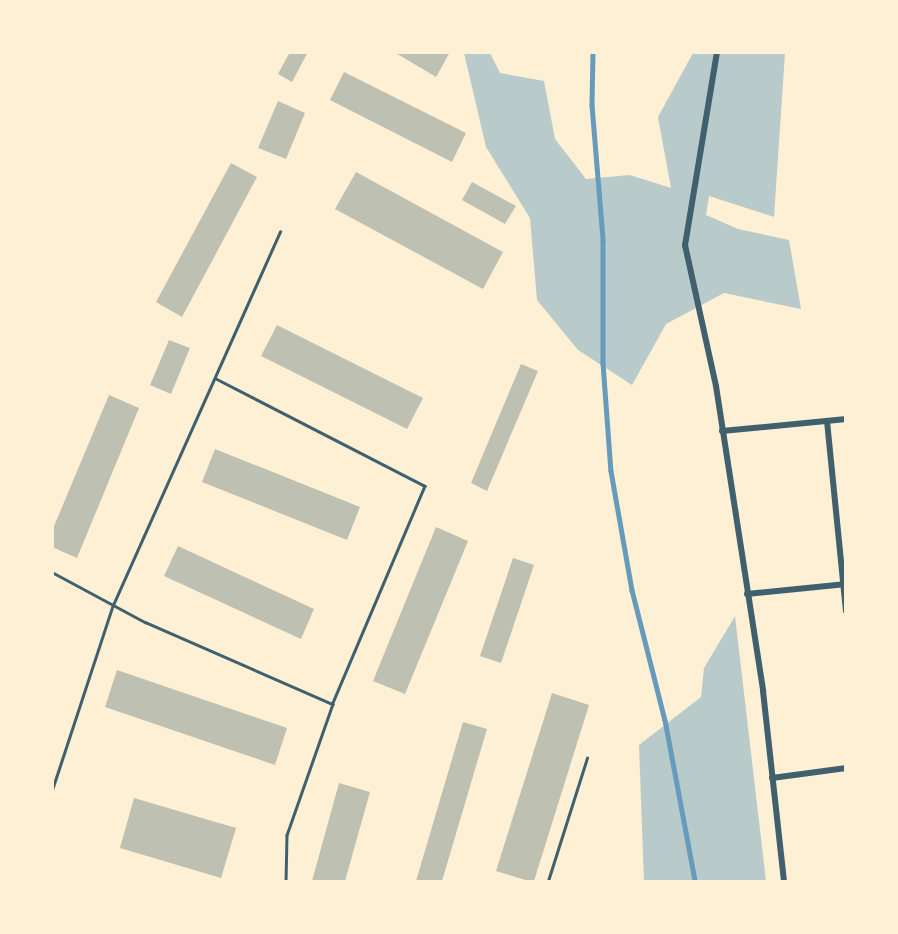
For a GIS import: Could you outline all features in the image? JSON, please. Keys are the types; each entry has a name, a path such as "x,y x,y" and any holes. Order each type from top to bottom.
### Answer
{"street":[{"path":"717,52 698,150 685,246 704,316 722,431 747,593 784,881"},
{"path":"722,431 845,419"},
{"path":"827,421 845,611"},
{"path":"747,593 844,584"},
{"path":"772,778 845,768"}],"lane":[{"path":"52,790 113,605 280,232"},
{"path":"215,378 425,486 333,704 287,835 285,880"},
{"path":"52,572 113,605 333,704"},
{"path":"548,881 587,758"}],"shaded area":[{"path":"464,53 490,53 500,73 544,81 555,139 586,179 630,175 671,188 658,117 693,53 785,53 774,217 709,196 706,215 738,229 789,240 801,309 724,293 666,324 632,385 578,350 537,300 530,218 486,147"},
{"path":"735,616 766,881 644,881 639,745 701,697 704,668"}],"building":[{"path":"290,52 308,52 292,82 278,74"},
{"path":"394,52 450,52 436,77"},
{"path":"344,72 466,133 452,162 330,100"},
{"path":"278,101 305,113 286,159 258,148"},
{"path":"231,163 257,177 182,317 156,302"},
{"path":"356,172 503,252 483,289 335,209"},
{"path":"472,182 516,206 505,224 462,200"},
{"path":"277,325 423,398 407,429 261,356"},
{"path":"169,340 190,348 171,394 150,385"},
{"path":"521,364 538,371 487,491 471,483"},
{"path":"109,395 139,408 77,558 52,547 52,531"},
{"path":"215,449 360,507 347,540 202,482"},
{"path":"436,527 468,541 405,694 373,681"},
{"path":"178,546 314,609 301,639 164,576"},
{"path":"513,558 534,565 501,663 480,656"},
{"path":"117,670 287,728 275,765 105,707"},
{"path":"552,693 589,705 534,881 529,881 496,871"},
{"path":"463,722 487,729 442,881 416,881"},
{"path":"339,783 370,792 345,881 312,881"},
{"path":"134,798 236,828 221,878 120,848"}],"waterway":[{"path":"593,52 592,105 603,240 603,363 611,471 632,590 665,720 695,881"}]}
